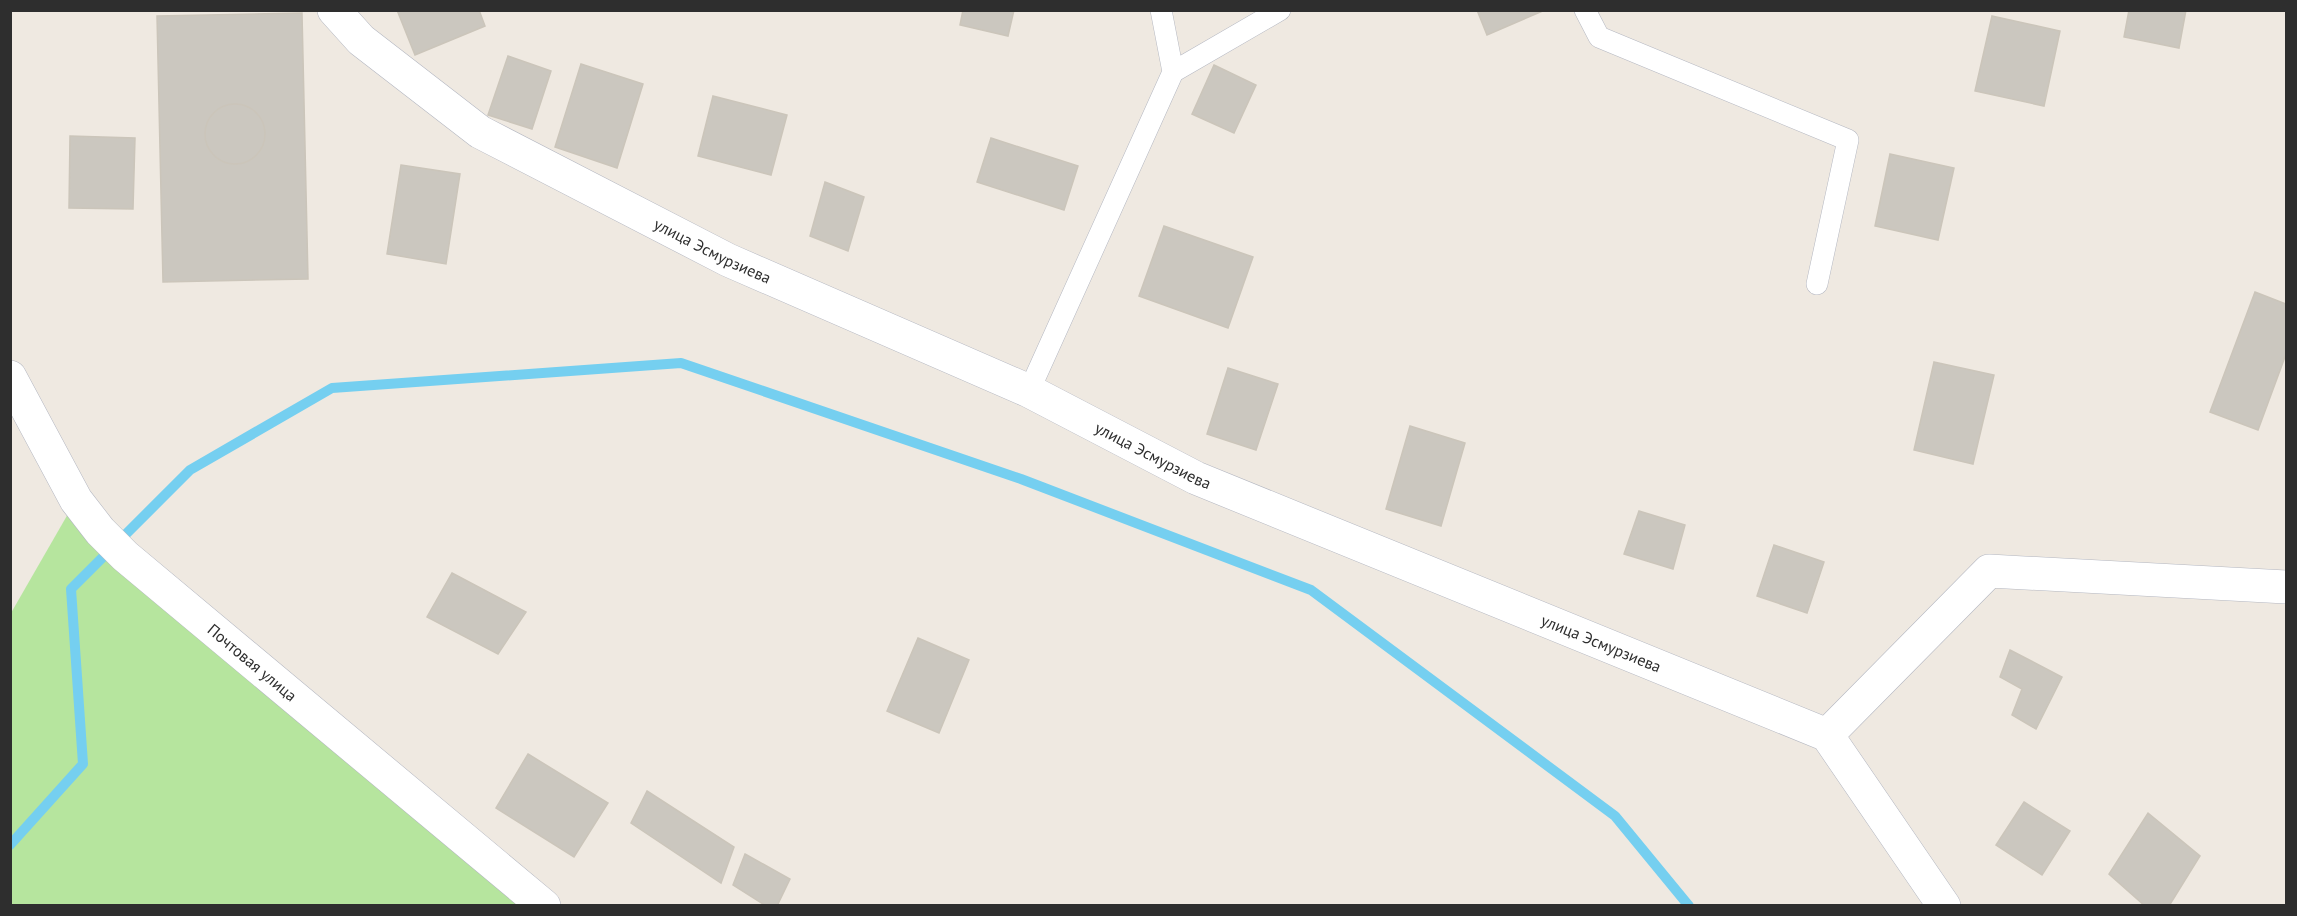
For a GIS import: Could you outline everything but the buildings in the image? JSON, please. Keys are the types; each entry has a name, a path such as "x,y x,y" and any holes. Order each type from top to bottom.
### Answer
{"street":[{"name":"улица Эсмурзиева","path":"334,10 361,40 480,132 729,260 1029,392 1196,478 1827,735"},
{"name":"Почтовая улица","path":"10,377 76,500 100,531 124,556 544,906"},
{"path":"1944,906 1827,735 1989,571 2286,587"}],"lane":[{"path":"1029,392 1173,72 1161,10"},
{"path":"1173,72 1280,10"},
{"path":"1584,10 1599,38 1848,141 1817,284"}],"green space":[{"path":"76,500 544,906 11,906 11,613"}],"waterway":[{"path":"10,845 83,764 71,589 190,470 332,388 681,363 1021,479 1311,590 1615,816 1689,906"}]}
